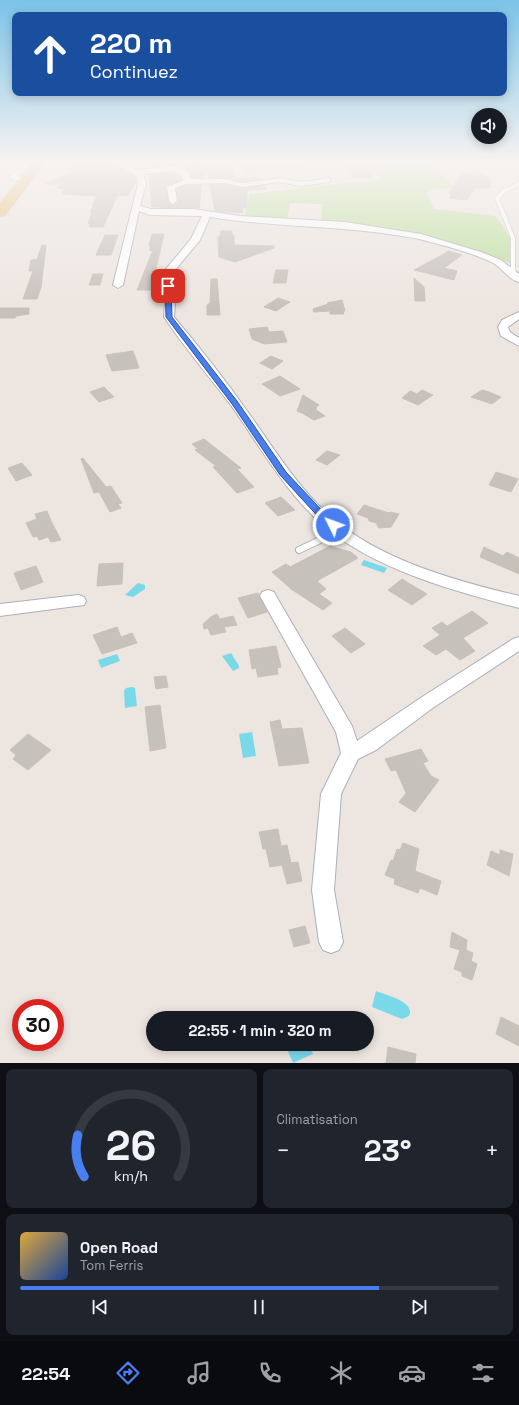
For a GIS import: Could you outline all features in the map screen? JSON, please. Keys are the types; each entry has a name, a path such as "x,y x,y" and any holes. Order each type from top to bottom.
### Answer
{"street":[{"path":"118,285 135,212"},
{"path":"149,212 207,214 240,219 345,225 421,237 478,254 498,262 516,276"},
{"path":"207,214 195,240 166,275 170,301 169,317 235,403 283,473 326,520 355,541 390,559 491,596 519,602"},
{"path":"519,315 506,322 503,327 505,334 519,343"},
{"path":"268,596 344,732 351,753"},
{"path":"0,610 78,601"},
{"path":"330,942 323,890 331,794 351,753 369,744 519,643"}],"lane":[{"path":"502,212 513,238 516,276"},
{"path":"299,550 340,530"}],"green space":[{"path":"245,212 288,212 287,220 244,217"},
{"path":"322,212 457,212 496,216 510,238 510,263 441,240 370,226 321,221"}],"water":[{"path":"364,560 387,568 384,573 361,565"},
{"path":"138,583 145,585 145,589 133,597 125,595"},
{"path":"231,653 239,666 239,668 233,671 222,656"},
{"path":"117,654 120,661 101,668 98,660"},
{"path":"126,688 135,688 137,706 125,708 124,691"},
{"path":"252,732 256,756 243,758 239,734"},
{"path":"376,991 404,1003 410,1011 409,1016 402,1019 372,1007"},
{"path":"288,1051 312,1051 313,1054 293,1063"}],"building":[{"path":"90,212 110,212 103,227 89,227 91,224 88,224 92,212"},
{"path":"223,212 243,212 243,213"},
{"path":"221,231 232,231 232,235 234,235 234,245 274,246 274,248 235,262 219,257 218,237 220,237"},
{"path":"152,234 164,234 151,290 137,290 153,250 150,251 149,245"},
{"path":"105,235 118,235 111,255 96,255"},
{"path":"42,245 46,246 41,287 37,299 23,299 33,271 29,271 31,260 37,259"},
{"path":"449,251 462,255 444,268 457,271 454,280 414,270"},
{"path":"276,270 288,270 286,283 273,283"},
{"path":"93,274 103,274 100,285 89,285"},
{"path":"414,278 424,287 425,301 415,301"},
{"path":"211,279 217,279 220,315 207,315 207,305 210,303"},
{"path":"278,298 290,302 276,311 264,307"},
{"path":"342,300 345,311 343,311 344,314 330,314 330,311 314,312 313,309 328,304 327,303"},
{"path":"0,308 29,308 29,314 16,316 15,318 0,318"},
{"path":"267,327 269,332 283,331 287,342 264,344 252,339 249,329"},
{"path":"133,351 139,368 112,371 106,355"},
{"path":"271,356 283,361 272,369 260,363"},
{"path":"280,376 300,389 280,396 262,384"},
{"path":"104,387 114,397 99,402 90,392"},
{"path":"422,390 433,395 418,405 402,398 410,391 417,394"},
{"path":"482,390 501,397 492,404 471,397"},
{"path":"303,395 319,405 315,407 317,408 315,409 325,416 314,420 297,411"},
{"path":"204,439 241,468 237,469 254,487 237,493 213,467 216,466 195,450 198,449 192,444"},
{"path":"327,451 340,455 327,465 316,460"},
{"path":"83,458 106,487 111,486 122,503 118,504 121,508 110,512 99,492 94,493 81,459"},
{"path":"22,463 32,475 16,481 8,468"},
{"path":"496,472 518,479 511,492 489,485"},
{"path":"281,497 295,510 278,516 265,503"},
{"path":"364,505 389,513 399,514 391,527 379,528 376,523 357,514"},
{"path":"47,511 61,540 51,542 48,537 39,540 37,536 33,537 26,523 37,519 35,514"},
{"path":"330,546 351,552 358,558 317,581 326,589 319,594 332,603 323,610 291,589 272,572 286,564 290,567"},
{"path":"484,547 503,556 507,552 519,558 519,574 480,557"},
{"path":"123,563 122,584 97,586 99,564"},
{"path":"36,566 43,582 21,590 14,573"},
{"path":"402,579 427,594 412,605 388,590"},
{"path":"258,593 267,612 248,618 238,598"},
{"path":"472,611 488,623 463,638 475,651 460,660 446,649 436,655 423,646 440,635 432,628 442,622 447,626"},
{"path":"217,614 220,619 233,616 237,625 224,627 226,632 211,635 208,628 204,629 203,624 212,616"},
{"path":"117,627 121,637 132,633 137,643 102,654 93,635"},
{"path":"345,628 365,644 351,653 332,636"},
{"path":"276,646 281,667 277,668 278,674 258,677 256,668 252,669 249,650"},
{"path":"166,676 168,687 156,689 154,677"},
{"path":"160,705 166,748 150,751 145,707"},
{"path":"280,720 282,729 302,728 309,763 279,766 270,722"},
{"path":"28,734 51,750 28,770 13,759 16,755 10,750"},
{"path":"421,749 428,761 423,763 431,776 439,780 415,812 399,802 406,793 396,770 391,771 385,759"},
{"path":"278,829 281,846 287,845 291,863 298,862 302,881 287,884 282,865 270,867 266,849 263,849 259,832"},
{"path":"403,843 419,849 415,871 441,881 437,895 420,888 418,893 394,884 395,879 385,875 391,860 393,861 397,849 400,850"},
{"path":"500,850 513,854 509,876 487,865 491,851 500,855"},
{"path":"305,926 310,943 294,947 289,930"},
{"path":"452,932 467,940 466,950 473,953 471,961 477,964 472,980 462,976 462,972 454,969 460,950 450,947"},
{"path":"501,1017 519,1026 519,1046 496,1034"},
{"path":"388,1047 416,1054 415,1063 386,1063"}],"route":[{"path":"168,286 170,301 169,317 235,403 283,473 326,520 333,525"}]}
